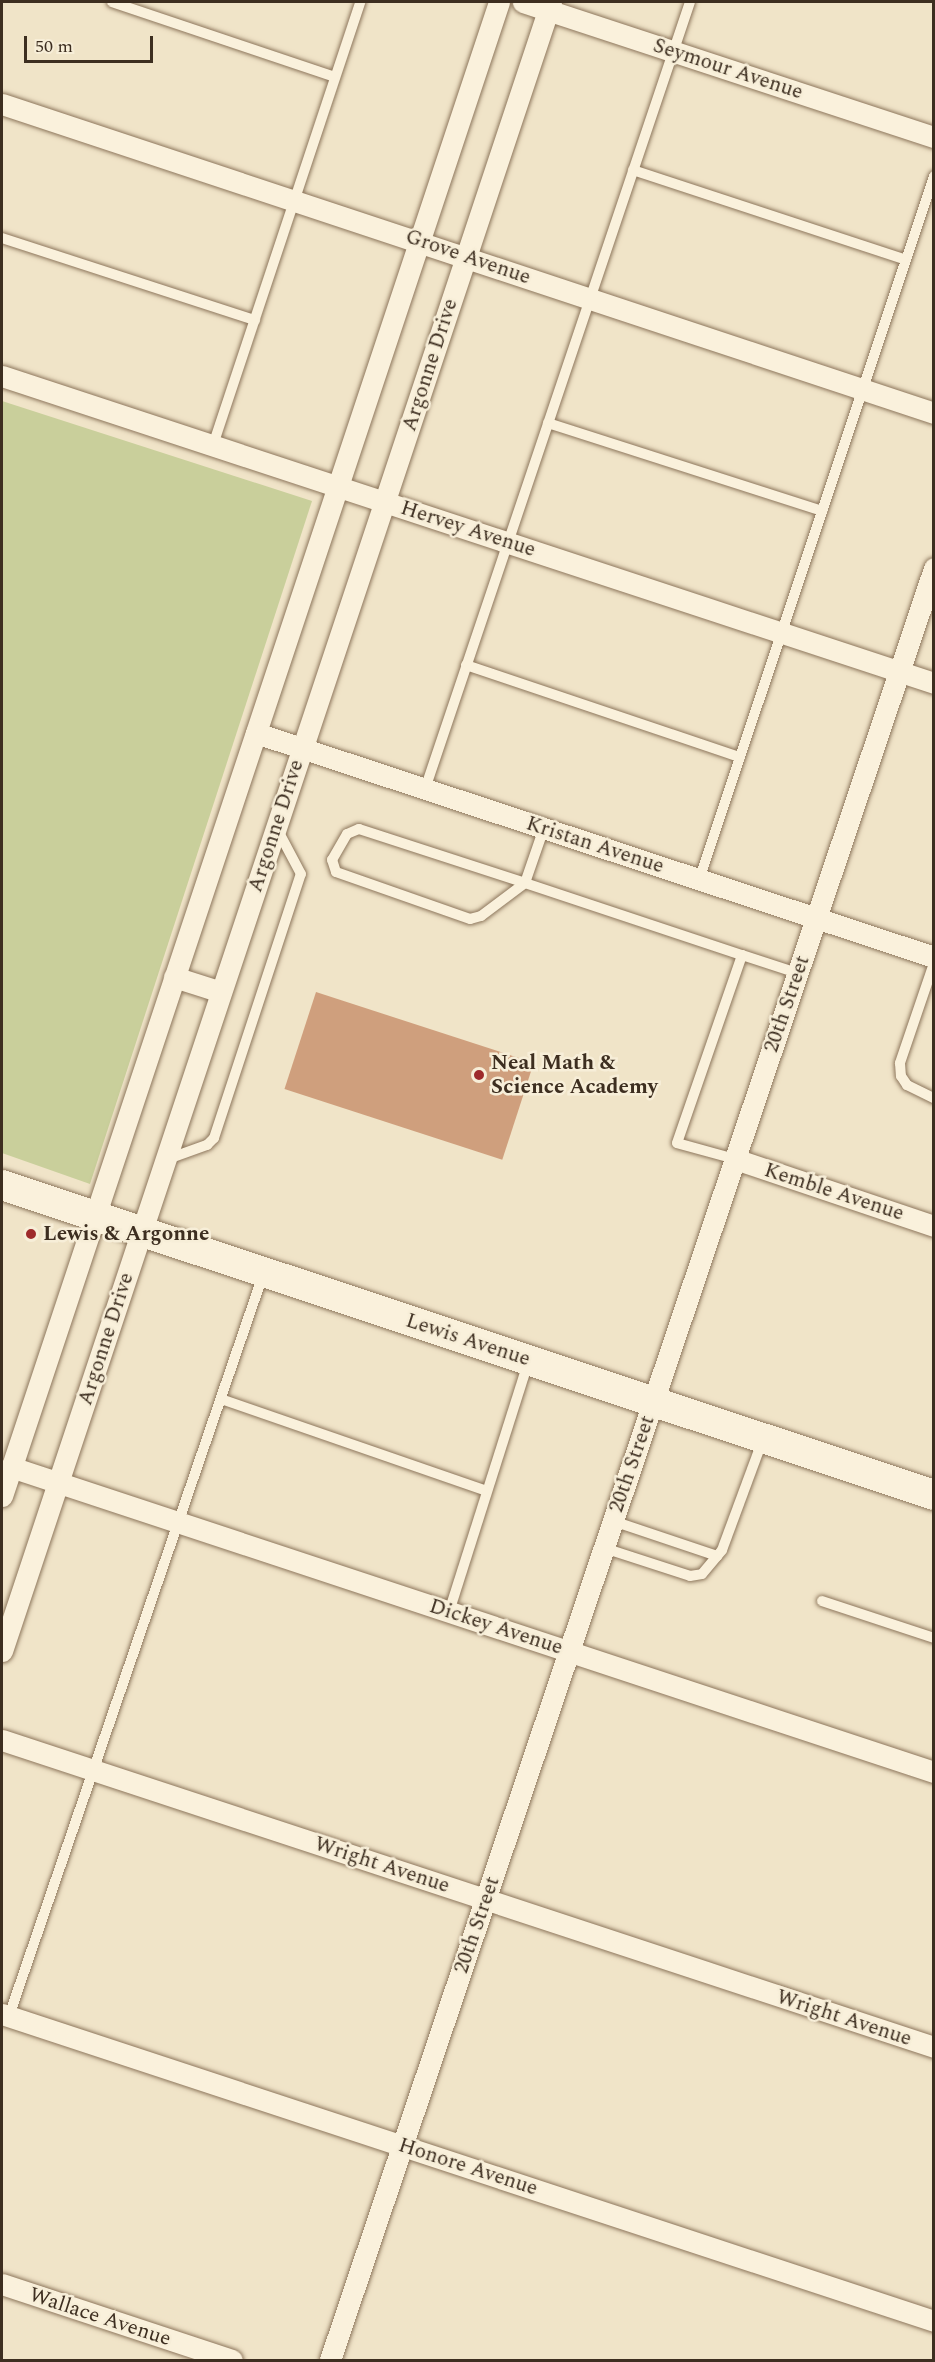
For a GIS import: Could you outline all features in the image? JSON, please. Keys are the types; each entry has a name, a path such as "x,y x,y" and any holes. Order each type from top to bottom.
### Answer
{"main road":[{"name":"Lewis Avenue","path":"2,1185 933,1495"}],"street":[{"path":"2,1496 6,1465 95,1215 499,2"},
{"name":"Seymour Avenue","path":"523,2 549,6 673,51 933,137"},
{"name":"Argonne Drive","path":"2,1651 549,6"},
{"name":"Grove Avenue","path":"2,104 933,413"},
{"name":"Hervey Avenue","path":"2,376 933,683"},
{"name":"20th Street","path":"330,2361 933,568"},
{"name":"Kristan Avenue","path":"256,733 933,957"},
{"path":"174,977 221,992"},
{"name":"Kemble Avenue","path":"735,1159 933,1226"},
{"name":"Dickey Avenue","path":"6,1465 933,1772"},
{"name":"Wright Avenue","path":"2,1740 933,2048"},
{"name":"Honore Avenue","path":"5,2015 933,2321"},
{"name":"Wallace Avenue","path":"2,2284 232,2361"}],"lane":[{"path":"112,2 335,77"},
{"path":"213,445 360,2"},
{"path":"425,789 690,2"},
{"path":"633,170 906,260"},
{"path":"699,880 933,176"},
{"path":"2,238 255,320"},
{"path":"548,423 822,511"},
{"path":"466,665 740,757"},
{"path":"165,1160 207,1145 214,1138 301,874 276,826"},
{"path":"544,828 525,883 481,916 470,919 336,873 332,860 347,834 359,829 525,883 797,973"},
{"path":"735,1159 678,1143 742,955"},
{"path":"933,963 900,1063 901,1076 907,1085 933,1098"},
{"path":"5,2015 93,1770 264,1272"},
{"path":"449,1612 529,1360"},
{"path":"221,1399 488,1491"},
{"path":"604,1548 690,1576 702,1574 717,1556 744,1496 764,1438"},
{"path":"613,1521 717,1556"},
{"path":"822,1601 933,1638"}],"green space":[{"path":"2,401 312,501 90,1184 2,1153"}],"building":[{"path":"316,992 534,1063 502,1160 284,1089"}],"place":[{"name":"Neal Math & Science Academy","path":"479,1075"},
{"name":"Lewis & Argonne","path":"31,1234"}]}
